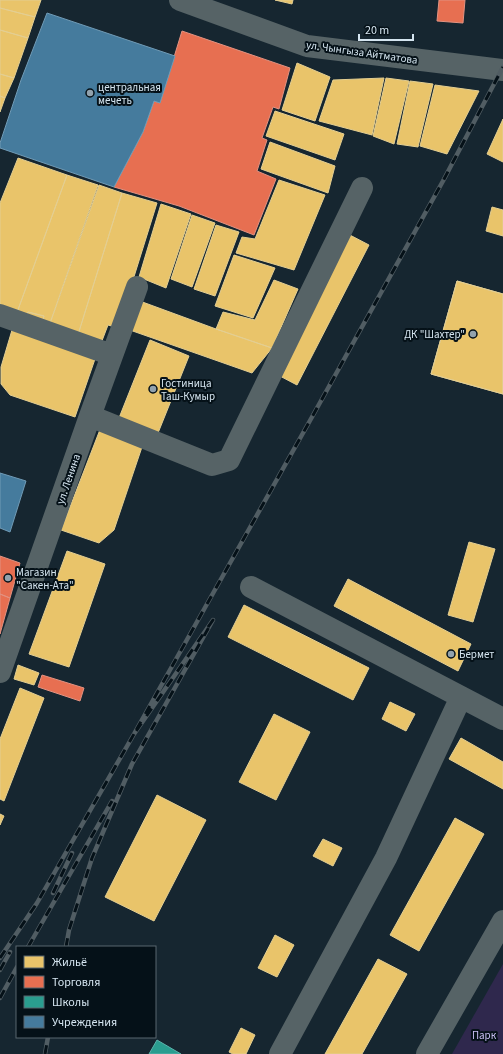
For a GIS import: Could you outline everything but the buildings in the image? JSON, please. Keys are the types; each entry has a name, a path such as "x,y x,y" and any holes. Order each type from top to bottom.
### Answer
{"street":[{"name":"ул. Чынгыза Айтматова","path":"180,0 307,46 503,70"},
{"path":"90,416 212,465 229,460 362,188"},
{"name":"ул. Ленина","path":"0,672 137,287"},
{"path":"0,315 112,355"},
{"path":"251,587 503,718"},
{"path":"280,1054 386,858 461,696"},
{"path":"427,1054 503,920"}],"green space":[{"name":"Парк","path":"503,964 503,1054 452,1054"}],"railway":[{"path":"66,946 69,930 92,858 132,764 213,620 134,734 443,181 503,67"},
{"path":"0,958 37,903 134,734"},
{"path":"29,946 112,801"},
{"path":"53,893 72,853"},
{"path":"0,970 10,952"},
{"path":"0,998 16,969"},
{"path":"45,1054 48,1038"}],"place":[{"name":"центральная мечеть","path":"90,93"},
{"name":"ДК \"Шахтер\"","path":"473,334"},
{"name":"Гостиница Таш-Кумыр","path":"153,389"},
{"name":"Магазин \"Сакен-Ата\"","path":"8,578"},
{"name":"Бермет","path":"451,654"}]}
